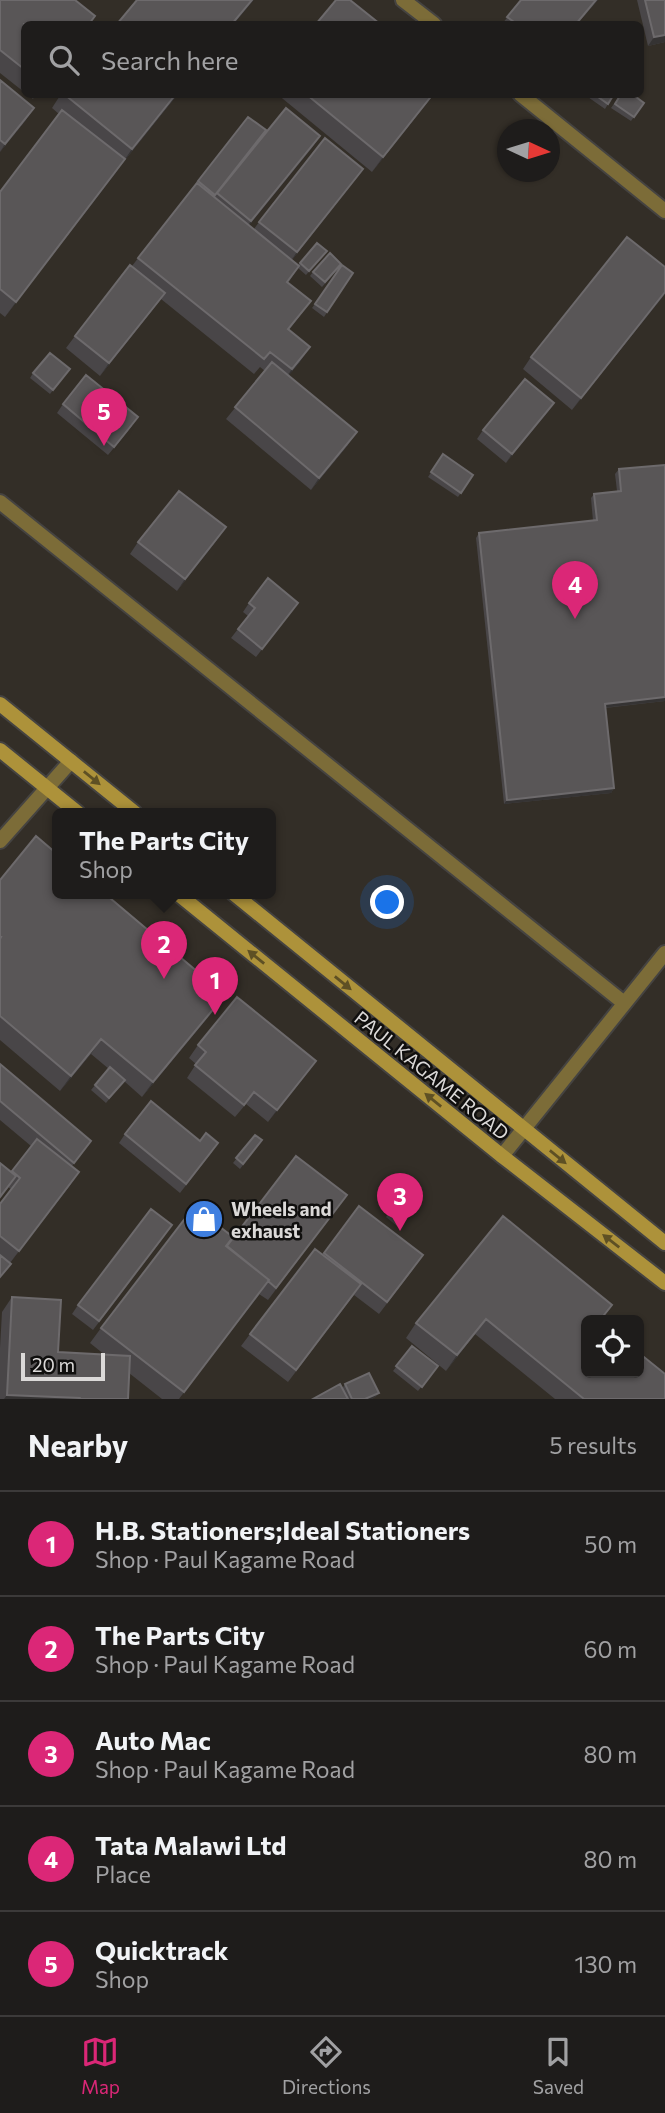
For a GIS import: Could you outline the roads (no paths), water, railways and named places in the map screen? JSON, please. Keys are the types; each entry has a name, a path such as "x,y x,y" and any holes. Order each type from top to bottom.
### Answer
{"main road":[{"path":"0,704 129,808"},
{"path":"0,750 72,808"},
{"name":"PAUL KAGAME ROAD","path":"184,899 502,1156 665,1283"},
{"path":"240,899 665,1244"}],"street":[{"path":"403,0 429,21"},
{"path":"525,98 665,211"},
{"path":"0,502 624,1003"},
{"path":"0,841 71,761"},
{"path":"502,1156 665,953"}],"place":[{"name":"Quicktrack","path":"104,446"},
{"name":"Tata Malawi Ltd","path":"575,619"},
{"name":"The Parts City","path":"164,979"},
{"name":"H.B. Stationers;Ideal Stationers","path":"215,1015"},
{"name":"Wheels and exhaust","path":"204,1219"},
{"name":"Auto Mac","path":"400,1231"}]}
